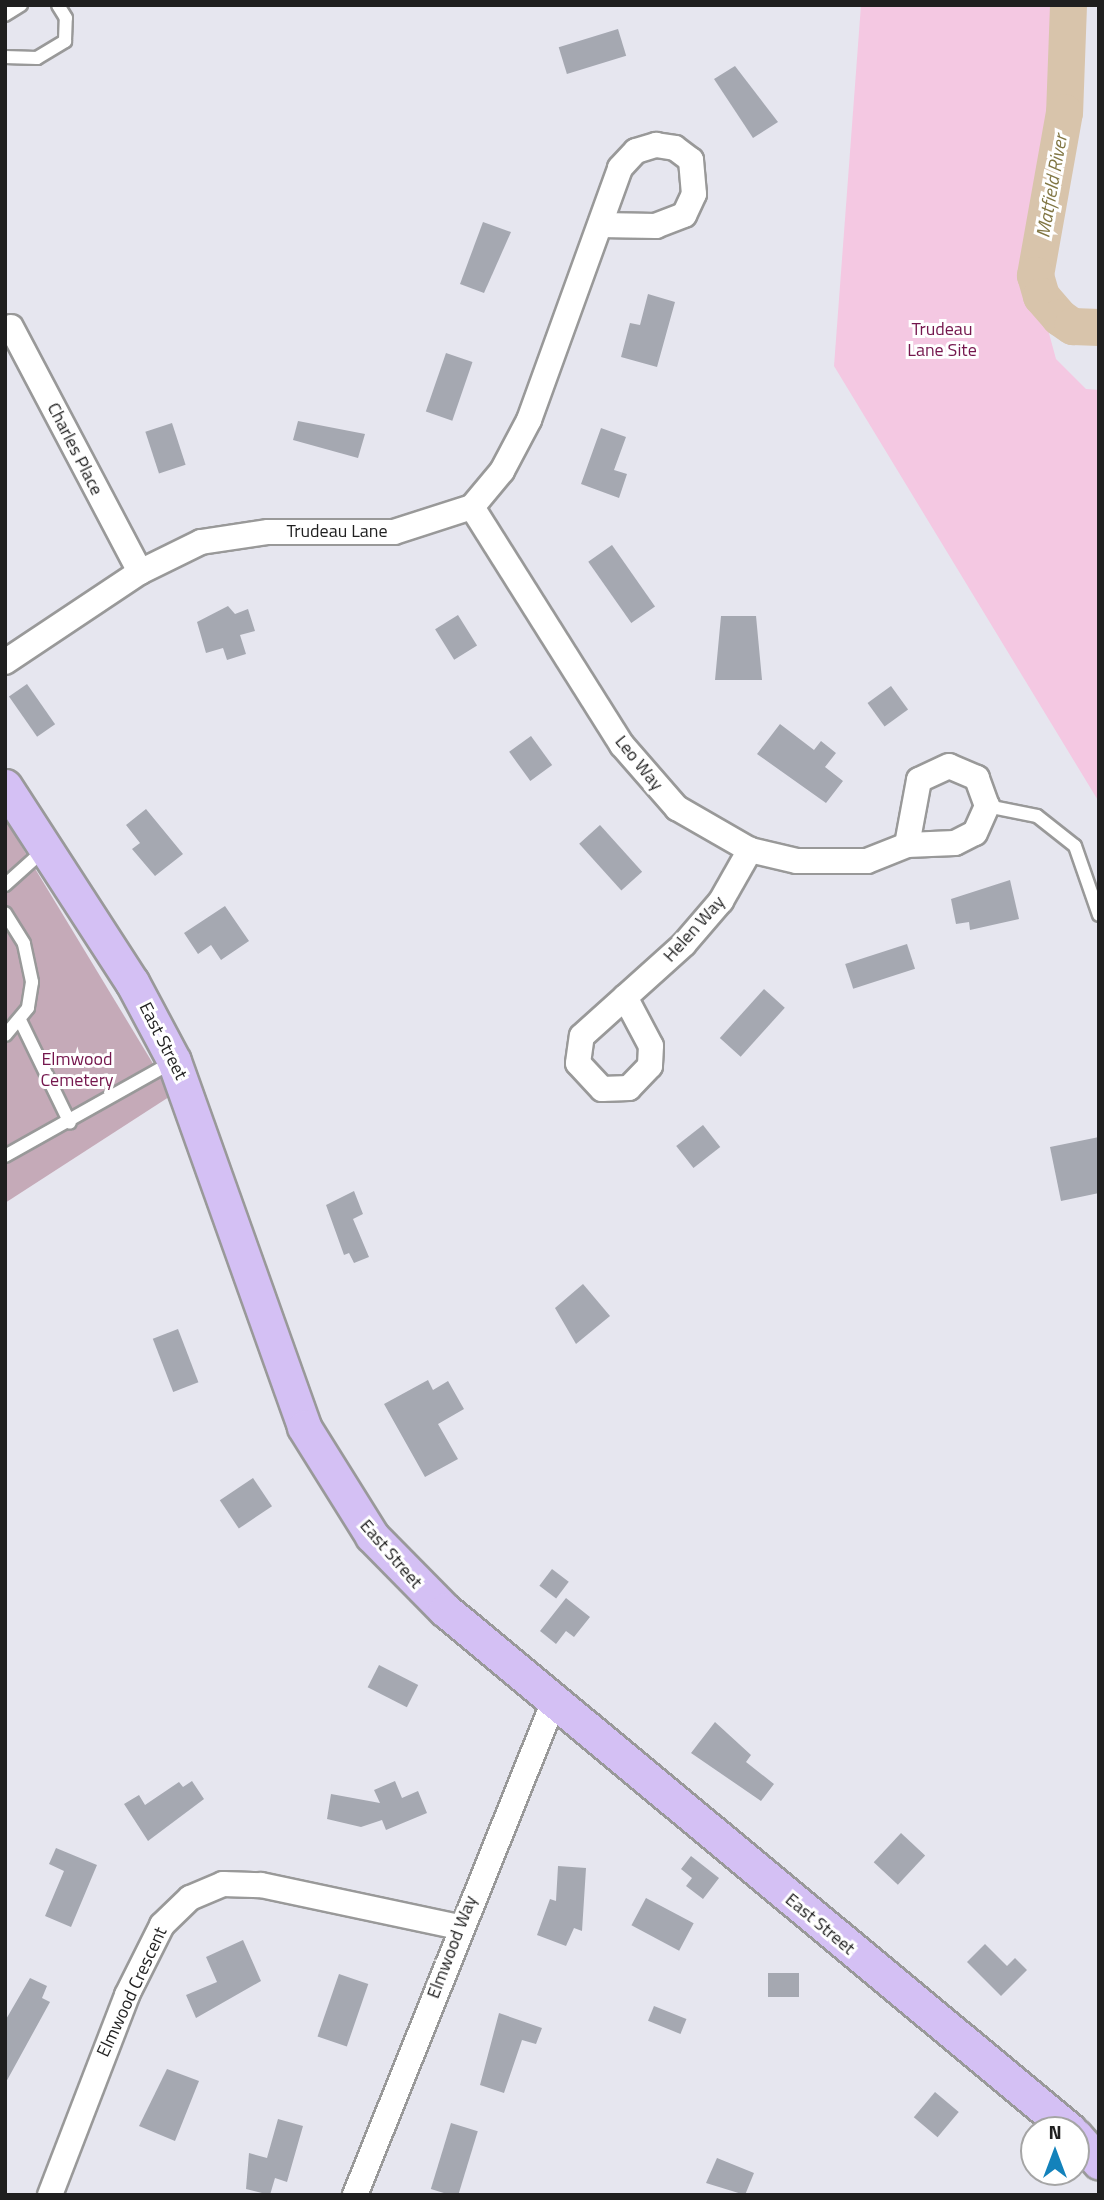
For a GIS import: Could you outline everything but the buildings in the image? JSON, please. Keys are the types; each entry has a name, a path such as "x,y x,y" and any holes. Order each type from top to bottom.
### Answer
{"street":[{"path":"472,507 502,471 530,421 601,225"},
{"name":"Charles Place","path":"11,327 140,572"},
{"name":"Trudeau Lane","path":"5,662 140,572 201,542 234,534 394,532 472,507"},
{"name":"Leo Way","path":"472,507 642,771 701,827 750,850 851,863 907,845 966,839 981,826 988,806"},
{"path":"907,845 913,789 928,772 949,766 969,772 983,786 988,806"},
{"name":"East Street","path":"5,786 46,848 174,1061 296,1405 330,1477 401,1569 554,1701 1054,2116"},
{"name":"Helen Way","path":"625,997 706,919 750,850"},
{"name":"Elmwood Way","path":"355,2195 458,1927 554,1701"},
{"name":"Elmwood Crescent","path":"50,2195 127,1995 162,1925 190,1898 223,1885 261,1885 458,1927"}],"lane":[{"path":"5,15 21,5"},
{"path":"5,58 37,58 65,41 66,18 58,5"},
{"path":"988,806 1037,816 1075,846 1099,915"},
{"path":"5,885 46,848"},
{"path":"5,914 30,965 30,997 20,1020 5,1035"},
{"path":"20,1020 70,1123"},
{"path":"5,1156 70,1123 174,1061"}],"green space":[{"name":"Trudeau Lane Site","path":"861,5 1087,5 1042,135 1038,293 1056,359 1086,389 1099,390 1099,802 834,366"},
{"name":"Elmwood Cemetery","path":"5,819 172,1095 5,1203"}],"waterway":[{"name":"Matfield River","path":"1068,5 1064,112 1035,275 1041,296 1059,317 1072,326 1099,327"}]}
